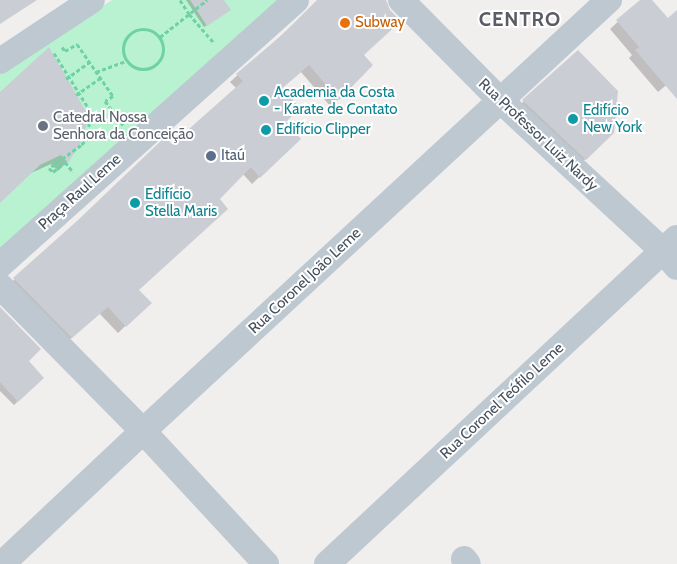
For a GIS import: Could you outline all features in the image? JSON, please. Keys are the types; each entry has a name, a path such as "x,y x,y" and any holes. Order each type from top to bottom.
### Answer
{"street":[{"path":"0,60 92,0"},
{"name":"Praça Raul Leme","path":"0,265 296,0"},
{"name":"Rua Professor Luiz Nardy","path":"401,0 501,101 672,252"},
{"name":"Rua Coronel João Leme","path":"2,564 609,0"},
{"name":"Rua Coronel Teófilo Leme","path":"327,564 672,252"},
{"path":"0,286 143,431 266,564"}],"path":[{"path":"180,0 189,14 215,44"},
{"path":"160,37 207,0"},
{"path":"144,28 156,32 160,37 164,50 162,58 152,67 138,69 127,60 123,48 127,36 144,28"},
{"path":"58,42 65,51 77,44 113,96 105,101 126,129"},
{"path":"54,52 67,78 89,109 89,137 49,168 53,172 65,162 73,172"},
{"path":"96,72 127,60"},
{"path":"67,78 89,62"},
{"path":"77,94 100,78"}],"green space":[{"path":"112,0 278,0 0,250 0,70"}],"building":[{"path":"0,0 37,0 0,24"},
{"path":"190,0 224,0 231,10 207,26"},
{"path":"317,0 386,0 390,10 401,21 364,55 373,65 339,100 309,65 282,88 300,108 286,122 301,139 260,178 251,167 220,199 228,209 139,290 152,303 126,327 108,307 72,338 13,278 77,221 165,137 172,144 243,81 236,74 282,35"},
{"path":"640,0 652,0 668,18 677,10 677,99 635,50 639,47 616,20"},
{"name":"Catedral Nossa Senhora da Conceição","path":"49,47 88,115 84,137 68,163 61,155 40,165 0,203 0,92"},
{"name":"Edifício New York","path":"578,50 618,91 614,133 586,160 522,100"},
{"path":"0,307 41,349 29,361 44,378 18,402 0,382"}],"place":[{"name":"Subway","path":"345,23"},
{"name":"Academia da Costa - Karate de Contato","path":"264,101"},
{"name":"Edifício New York","path":"573,119"},
{"name":"Catedral Nossa Senhora da Conceição","path":"43,126"},
{"name":"Edifício Clipper","path":"266,130"},
{"name":"Itaú","path":"211,156"},
{"name":"Edifício Stella Maris","path":"135,203"}],"district":[{"name":"CENTRO","path":"520,19"}]}
